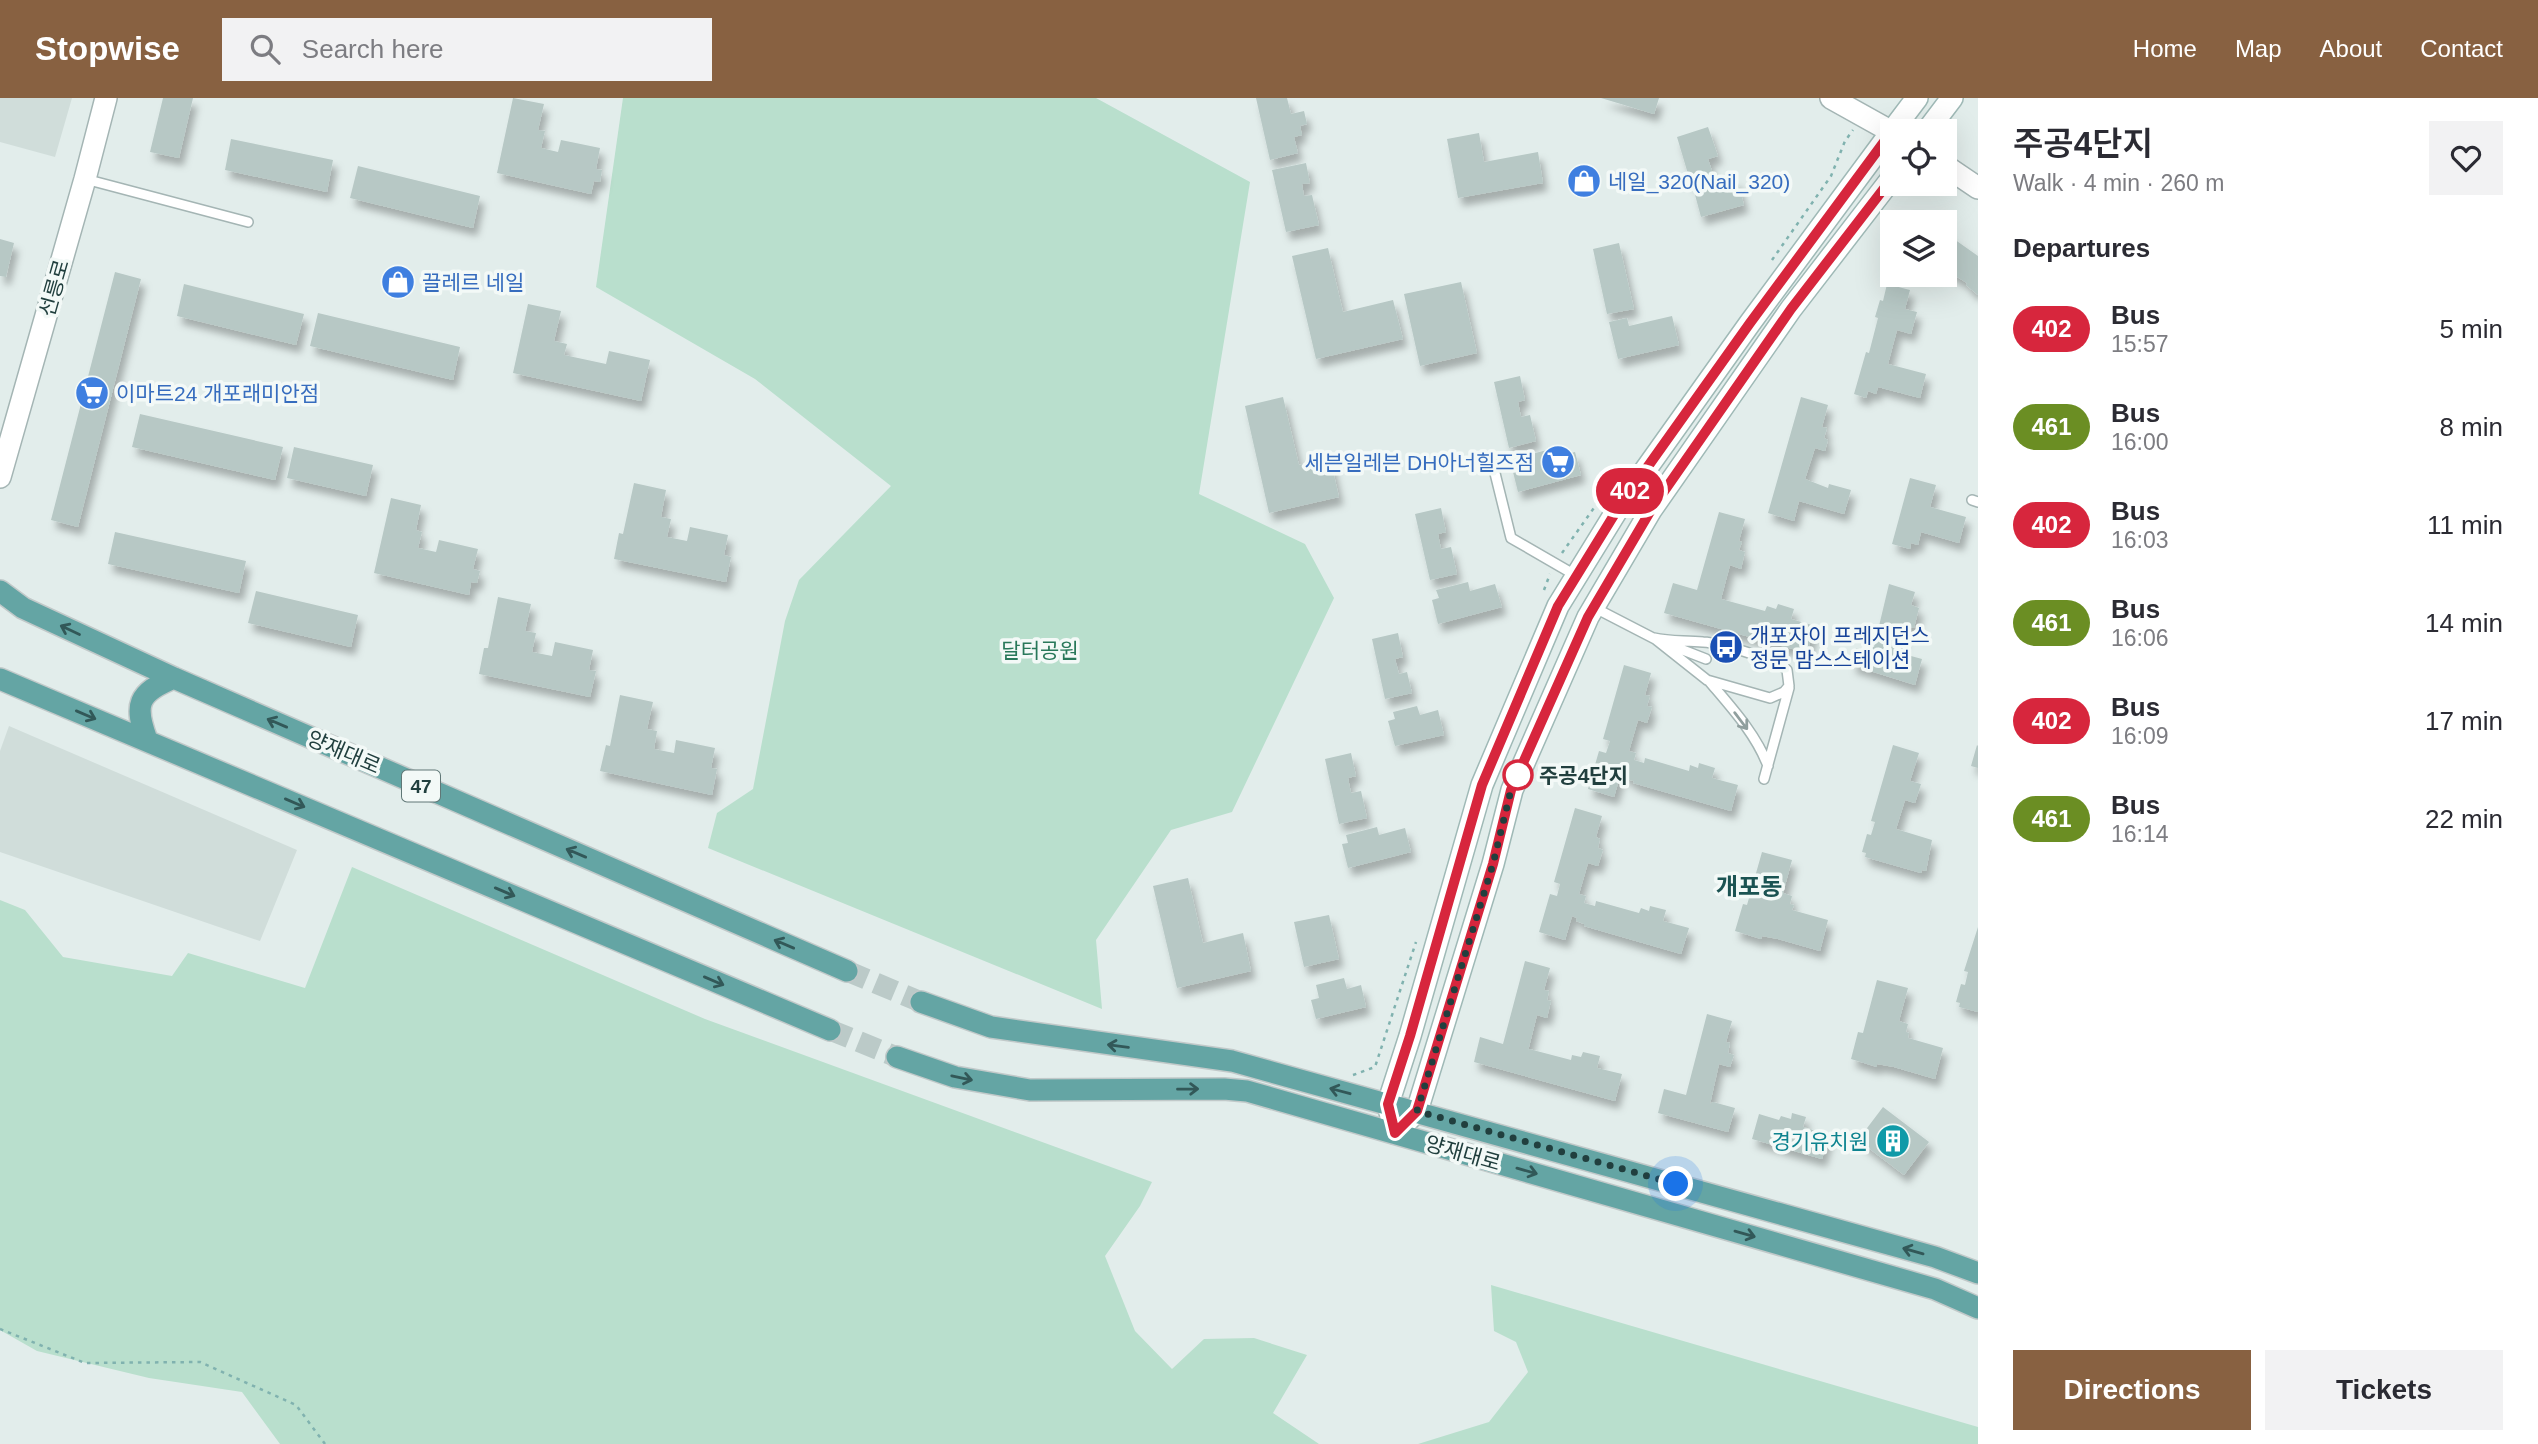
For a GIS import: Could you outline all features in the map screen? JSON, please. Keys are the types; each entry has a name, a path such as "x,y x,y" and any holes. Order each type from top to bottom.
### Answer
{"main road":[{"name":"선릉로","path":"0,477 106,98"},
{"path":"1831,98 1880,125"},
{"path":"1902,119 1917,98"},
{"path":"1936,119 1952,98"},
{"path":"1395,1133 1388,1104 1482,785 1558,606 1619,507 1750,323 1880,148"},
{"path":"1957,173 1978,188"},
{"path":"1395,1133 1417,1111 1493,864 1511,790 1569,657 1594,607 1651,510 1791,309 1880,194"},
{"name":"양재대로","path":"0,591 23,608 174,678 847,971"},
{"path":"147,740 138,716 142,699 154,686 174,678"},
{"path":"0,679 830,1030"},
{"name":"양재대로","path":"921,1002 991,1027 1232,1061 1922,1253 1978,1273"},
{"name":"양재대로","path":"897,1057 955,1077 1030,1090 1224,1088 1247,1091 1935,1289 1978,1308"}],"lane":[{"path":"85,179 248,222"},
{"path":"1491,457 1511,538 1577,576"},
{"path":"1594,607 1654,638 1706,659"},
{"path":"1654,638 1707,680 1748,730 1768,766"},
{"path":"1654,638 1675,642 1711,642 1773,661 1787,670 1789,686 1764,779"},
{"path":"1707,680 1770,698 1784,692 1789,686"}],"path":[{"path":"0,1329 85,1363 200,1362 296,1405 325,1444"}],"shaded area":[{"path":"0,98 72,98 55,157 0,142"},
{"path":"9,726 297,850 260,941 0,852 0,751"}],"green space":[{"name":"달터공원","path":"623,98 1096,98 1250,182 1199,494 1305,544 1334,598 1232,812 1171,830 1096,940 1102,1009 708,848 717,813 753,789 785,621 799,580 891,486 755,379 596,287"},
{"path":"352,867 705,1019 1152,1182 1140,1206 1105,1256 1135,1331 1172,1369 1204,1339 1254,1338 1307,1355 1273,1413 1319,1444 280,1444 242,1392 149,1378 37,1351 0,1330 0,900 25,910 63,957 172,976 188,953 305,988"},
{"path":"1491,1285 1978,1427 1978,1444 1418,1444 1489,1422 1528,1372 1516,1342 1494,1331"}],"building":[{"path":"163,98 193,98 179,158 150,152"},
{"path":"513,98 544,104 538,130 545,131 541,148 558,152 561,140 600,148 596,169 602,170 600,182 594,181 591,194 497,173"},
{"path":"1256,98 1287,98 1291,114 1304,111 1307,124 1300,126 1302,135 1294,137 1298,153 1270,160"},
{"path":"1601,98 1659,98 1654,114"},
{"path":"1708,127 1718,156 1708,159 1714,177 1691,184 1677,137"},
{"path":"1479,133 1484,162 1538,152 1543,183 1458,198 1447,139"},
{"path":"231,139 333,160 327,192 225,170"},
{"path":"1306,163 1310,183 1302,184 1304,196 1312,195 1319,225 1286,232 1272,170"},
{"path":"358,166 480,196 473,228 350,198"},
{"path":"1737,179 1744,205 1701,217 1694,191"},
{"path":"0,239 14,243 6,277 0,276"},
{"path":"1957,241 1978,256 1978,295 1957,277"},
{"path":"1619,243 1634,309 1607,314 1593,249"},
{"path":"1328,248 1343,312 1393,300 1403,339 1316,359 1292,256"},
{"path":"115,272 141,279 78,527 51,520"},
{"path":"1461,282 1477,353 1420,366 1404,294"},
{"path":"184,284 304,314 296,345 177,316"},
{"path":"1886,287 1910,290 1905,309 1917,312 1911,334 1897,330 1888,364 1926,374 1920,398 1878,387 1876,394 1868,391 1866,398 1854,394 1866,352 1869,353 1880,300 1883,301"},
{"path":"528,304 561,311 554,341 567,344 564,355 606,364 609,351 650,360 641,401 513,373"},
{"path":"318,313 460,347 453,380 310,346"},
{"path":"1672,316 1679,345 1618,359 1609,322 1627,318 1629,326"},
{"path":"1520,376 1525,400 1518,402 1521,417 1530,415 1536,441 1509,448 1494,382"},
{"path":"1283,397 1299,465 1330,458 1339,497 1269,513 1245,406"},
{"path":"1801,397 1828,405 1822,427 1827,428 1824,438 1828,440 1825,451 1815,448 1805,479 1828,488 1829,484 1851,490 1844,514 1799,501 1794,521 1768,513"},
{"path":"140,414 283,447 275,480 132,447"},
{"path":"294,447 373,465 366,496 287,478"},
{"path":"1547,450 1549,458 1575,452 1581,475 1518,492 1512,468 1518,466 1516,458"},
{"path":"1910,478 1936,485 1930,507 1966,517 1959,543 1921,532 1918,545 1911,543 1910,549 1892,544"},
{"path":"634,483 666,490 661,517 671,519 667,537 687,541 690,527 728,535 724,555 731,557 726,582 614,559 619,533 623,534"},
{"path":"391,498 421,505 416,530 422,532 418,548 436,552 439,540 478,549 473,569 480,571 477,583 471,582 469,595 374,573"},
{"path":"1441,508 1446,532 1438,534 1441,549 1451,547 1457,574 1430,580 1415,514"},
{"path":"1719,512 1745,519 1739,541 1742,542 1739,550 1745,552 1741,569 1730,565 1721,599 1765,611 1767,606 1776,609 1778,604 1794,609 1791,619 1815,626 1807,653 1664,613 1673,583 1697,590"},
{"path":"115,532 246,561 239,593 108,564"},
{"path":"1468,582 1470,591 1495,584 1502,607 1438,624 1432,600 1439,598 1436,590"},
{"path":"1889,584 1915,592 1911,605 1919,608 1914,628 1906,626 1897,655 1900,656 1900,653 1922,659 1915,685 1851,665 1856,648 1863,650 1865,644 1874,647"},
{"path":"256,591 358,615 351,647 248,623"},
{"path":"498,597 531,604 525,631 536,633 532,652 552,656 555,642 593,650 589,670 596,671 590,697 479,674 484,648 488,648"},
{"path":"1398,633 1403,657 1395,659 1399,674 1407,672 1412,693 1385,699 1372,639"},
{"path":"1624,665 1651,673 1645,695 1650,696 1647,706 1652,707 1647,723 1638,720 1629,751 1636,753 1634,760 1644,763 1645,758 1689,771 1690,765 1698,768 1699,763 1715,768 1712,778 1738,785 1731,811 1633,783 1634,781 1626,779 1627,775 1621,773 1614,797 1588,789 1599,751 1606,753 1610,741 1603,739"},
{"path":"620,695 653,702 647,729 657,731 654,749 674,753 676,740 715,748 711,768 717,769 712,795 600,771 606,745 610,746"},
{"path":"1417,706 1420,715 1438,710 1444,735 1395,746 1388,721 1395,719 1393,712"},
{"path":"1893,745 1919,753 1910,781 1921,784 1915,803 1905,800 1896,829 1932,840 1926,871 1922,870 1921,873 1865,857 1866,853 1862,852 1867,834 1871,835 1875,822 1871,821"},
{"path":"1978,746 1978,768 1971,766"},
{"path":"1351,753 1356,776 1348,778 1351,793 1361,791 1367,818 1339,824 1325,759"},
{"path":"1575,808 1602,816 1596,837 1600,839 1598,848 1603,850 1598,866 1588,863 1579,894 1586,896 1584,903 1595,906 1596,901 1639,913 1641,908 1649,911 1650,906 1666,910 1663,921 1689,928 1681,954 1584,926 1572,916 1565,940 1539,932 1550,894 1557,896 1560,884 1554,882"},
{"path":"1377,827 1379,835 1405,828 1411,852 1348,868 1342,844 1348,843 1346,835"},
{"path":"1762,852 1792,860 1783,893 1792,896 1792,910 1828,920 1820,951 1735,931 1743,904 1747,905"},
{"path":"1188,878 1203,943 1243,933 1251,971 1177,988 1153,886"},
{"path":"1329,915 1339,959 1304,967 1294,922"},
{"path":"1978,927 1978,1012 1959,1007 1960,1003 1956,1002 1961,984 1965,985 1968,972 1964,971"},
{"path":"1525,961 1550,968 1544,990 1549,991 1547,1000 1551,1001 1547,1018 1537,1015 1528,1051 1529,1049 1571,1060 1572,1055 1581,1057 1583,1052 1600,1056 1597,1068 1622,1074 1615,1101 1474,1062 1480,1037 1503,1044"},
{"path":"1344,978 1347,989 1361,985 1366,1007 1316,1019 1311,1000 1319,998 1316,985"},
{"path":"1877,980 1908,988 1899,1021 1908,1024 1908,1038 1943,1048 1935,1079 1894,1067 1877,1064 1877,1067 1851,1059 1858,1032 1863,1033"},
{"path":"1707,1014 1732,1021 1726,1042 1730,1043 1728,1053 1734,1055 1730,1067 1719,1064 1710,1104 1713,1102 1735,1108 1728,1132 1658,1113 1664,1089 1686,1095"},
{"name":"경기유치원","path":"1883,1107 1929,1142 1904,1175 1858,1140"},
{"path":"1792,1113 1806,1117 1803,1127 1829,1135 1822,1159 1752,1139 1759,1114 1779,1120 1781,1116 1791,1119"}],"tunnel":[{"path":"847,971 921,1002"},
{"path":"830,1030 897,1057"}],"bus line":[{"name":"402","path":"1880,147 1619,507 1558,606 1482,785 1388,1104 1395,1133 1417,1111 1493,864 1511,790 1588,617 1651,510 1791,309 1880,194"}],"place":[{"name":"네일_320(Nail_320)","path":"1584,181"},
{"name":"끌레르 네일","path":"398,282"},
{"name":"이마트24 개포래미안점","path":"92,393"},
{"name":"세븐일레븐 DH아너힐즈점","path":"1558,462"},
{"name":"개포자이 프레지던스 정문 맘스스테이션","path":"1726,647"},
{"name":"주공4단지","path":"1518,775"},
{"name":"경기유치원","path":"1893,1141"}],"district":[{"name":"개포동","path":"1749,886"}],"route":[{"path":"1518,775 1521,768 1511,790 1493,864 1417,1111 1676,1184"}]}
